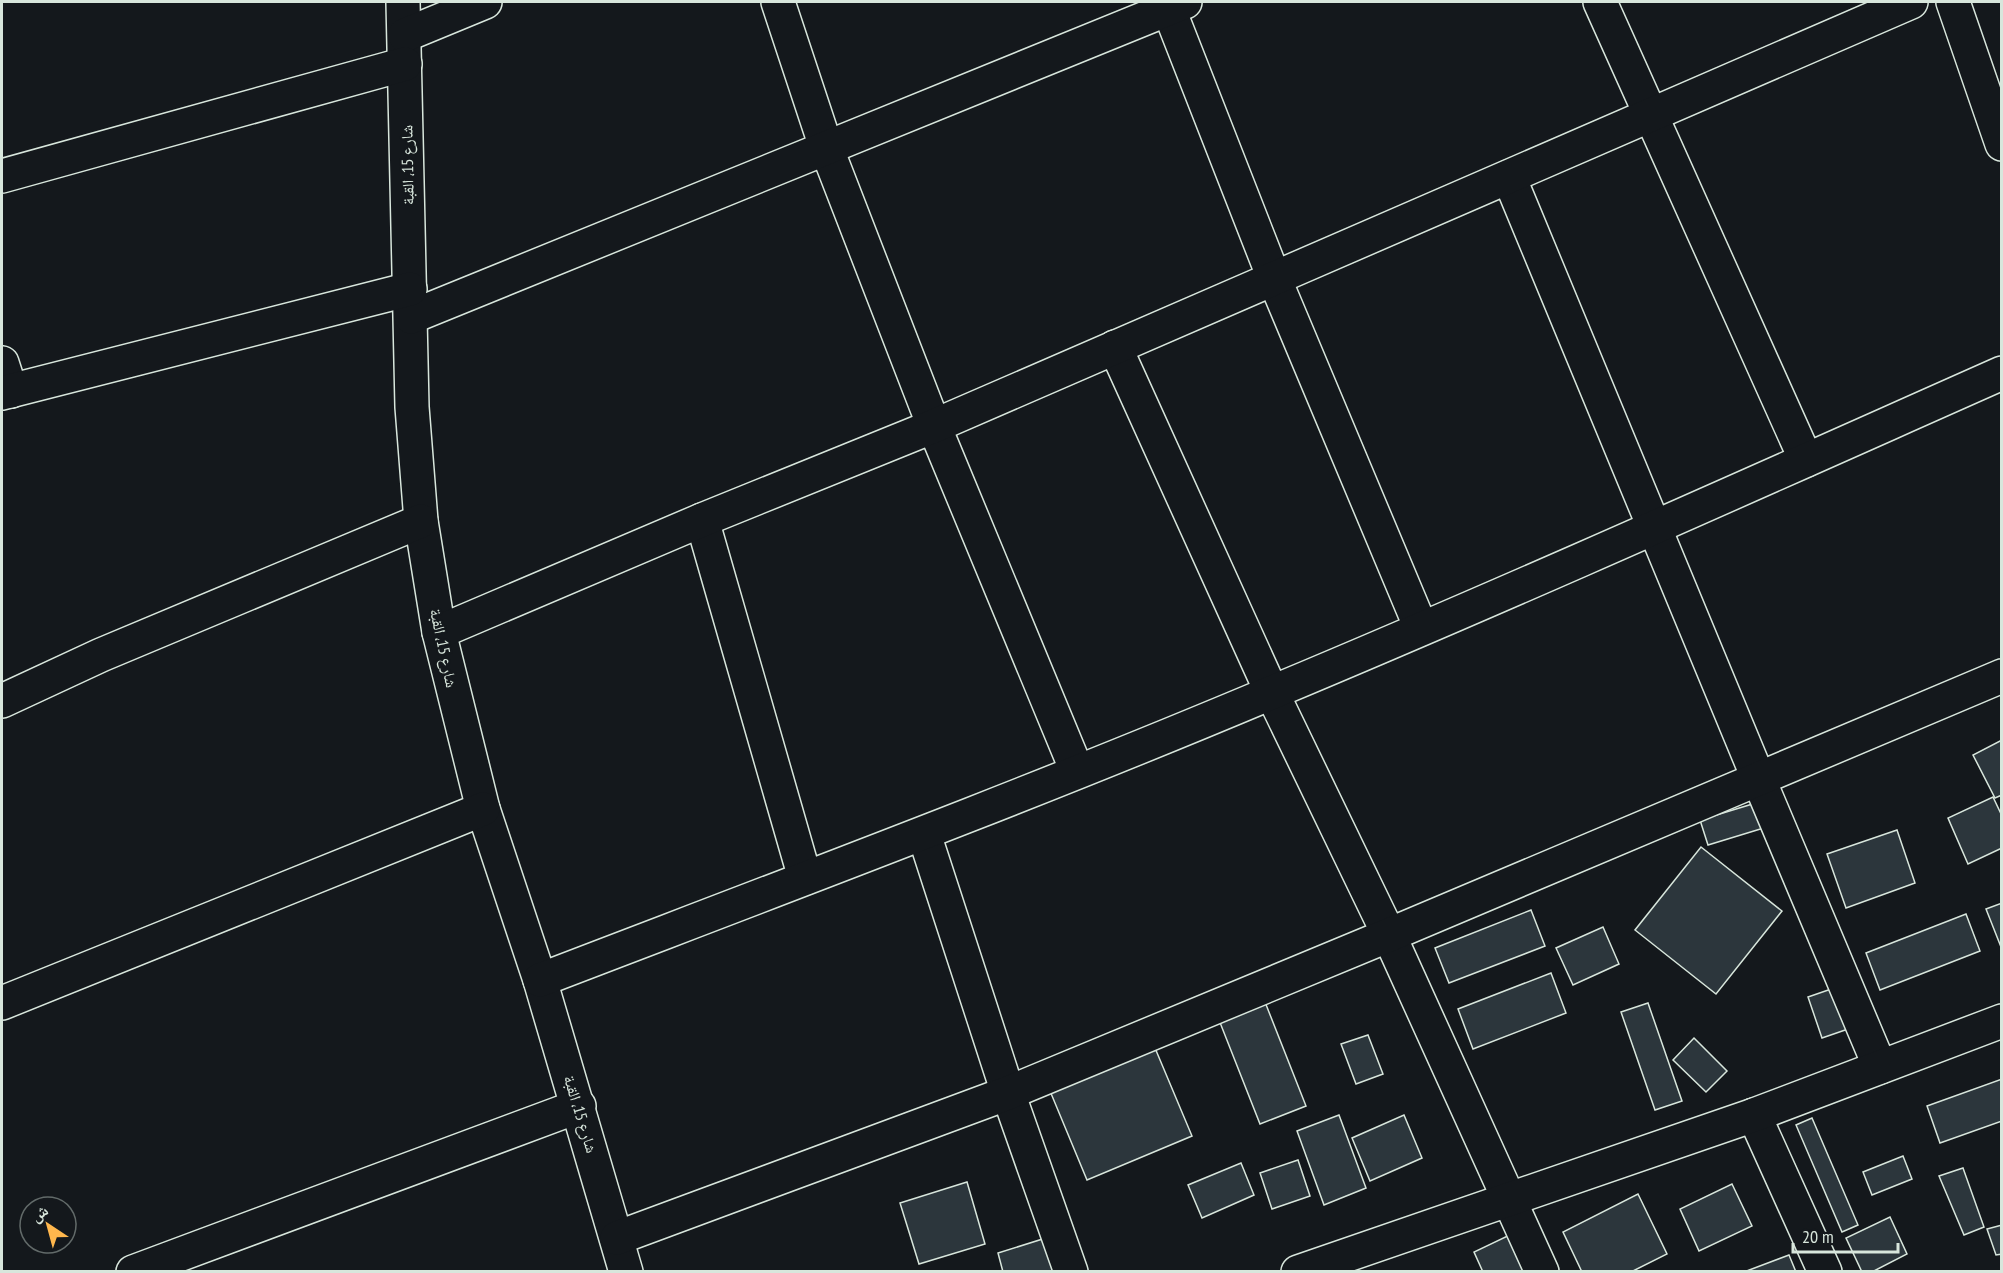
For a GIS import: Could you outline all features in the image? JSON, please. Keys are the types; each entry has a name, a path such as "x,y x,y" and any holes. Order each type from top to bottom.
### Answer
{"street":[{"name":"شارع 15، القبة","path":"403,2 412,408 421,521 439,632 483,809 579,1106 626,1272"},
{"path":"2,176 405,50 485,2"},
{"path":"778,2 826,147 934,426 1077,771"},
{"path":"1600,2 1806,460"},
{"path":"439,632 702,520 934,426 1911,2"},
{"path":"1953,2 2001,144"},
{"path":"5,382 410,303 826,147 1173,4 1274,278 1421,628"},
{"path":"1509,177 1880,1067"},
{"path":"1115,347 1272,693 1389,935 1542,1272"},
{"path":"540,980 924,834 1272,693 1655,528 2001,373"},
{"path":"702,520 805,878"},
{"path":"2,700 101,655 421,521"},
{"path":"617,1239 1008,1093 1759,780 2001,676"},
{"path":"2,1004 483,809"},
{"path":"924,834 1008,1093 1071,1272"},
{"path":"1298,1272 1754,1115 2001,1021"},
{"path":"133,1272 579,1106"},
{"path":"1754,1115 1825,1272"}],"building":[{"path":"2002,740 2002,795 1995,798 1973,755"},
{"path":"1993,797 2002,816 2002,848 1968,864 1948,818"},
{"path":"1759,802 1767,827 1708,845 1700,820"},
{"path":"1897,830 1915,883 1846,908 1827,854"},
{"path":"1701,847 1782,911 1716,994 1635,930"},
{"path":"2002,903 2002,947 2001,947 1986,909"},
{"path":"1531,910 1545,946 1449,983 1435,948"},
{"path":"1966,914 1980,951 1880,990 1866,953"},
{"path":"1603,927 1619,964 1573,985 1556,948"},
{"path":"1551,973 1566,1013 1473,1049 1458,1009"},
{"path":"1837,987 1851,1028 1822,1038 1808,997"},
{"path":"1265,1002 1306,1106 1260,1124 1219,1020"},
{"path":"1648,1003 1682,1101 1655,1110 1621,1012"},
{"path":"1368,1035 1383,1074 1356,1084 1341,1044"},
{"path":"1694,1038 1727,1071 1706,1092 1673,1060"},
{"path":"1155,1048 1192,1136 1087,1180 1050,1091"},
{"path":"2002,1079 2002,1121 1940,1143 1927,1106"},
{"path":"1339,1115 1366,1188 1324,1205 1297,1131"},
{"path":"1404,1115 1422,1158 1370,1181 1352,1138"},
{"path":"1812,1118 1858,1225 1842,1232 1796,1125"},
{"path":"1903,1156 1912,1179 1872,1195 1863,1172"},
{"path":"1298,1160 1310,1196 1272,1209 1260,1173"},
{"path":"1241,1163 1254,1195 1202,1218 1188,1185"},
{"path":"1963,1168 1984,1227 1964,1235 1939,1176"},
{"path":"967,1182 985,1244 919,1264 900,1203"},
{"path":"1732,1184 1752,1226 1699,1251 1680,1209"},
{"path":"1638,1194 1667,1254 1631,1272 1582,1272 1563,1232"},
{"path":"1890,1217 1907,1254 1872,1272 1862,1272 1846,1238"},
{"path":"2002,1225 2002,1254 1996,1255 1987,1229"},
{"path":"1518,1231 1536,1272 1483,1272 1474,1252"},
{"path":"1049,1237 1060,1272 1003,1272 998,1253"},
{"path":"1789,1255 1796,1272 1744,1272"}]}
